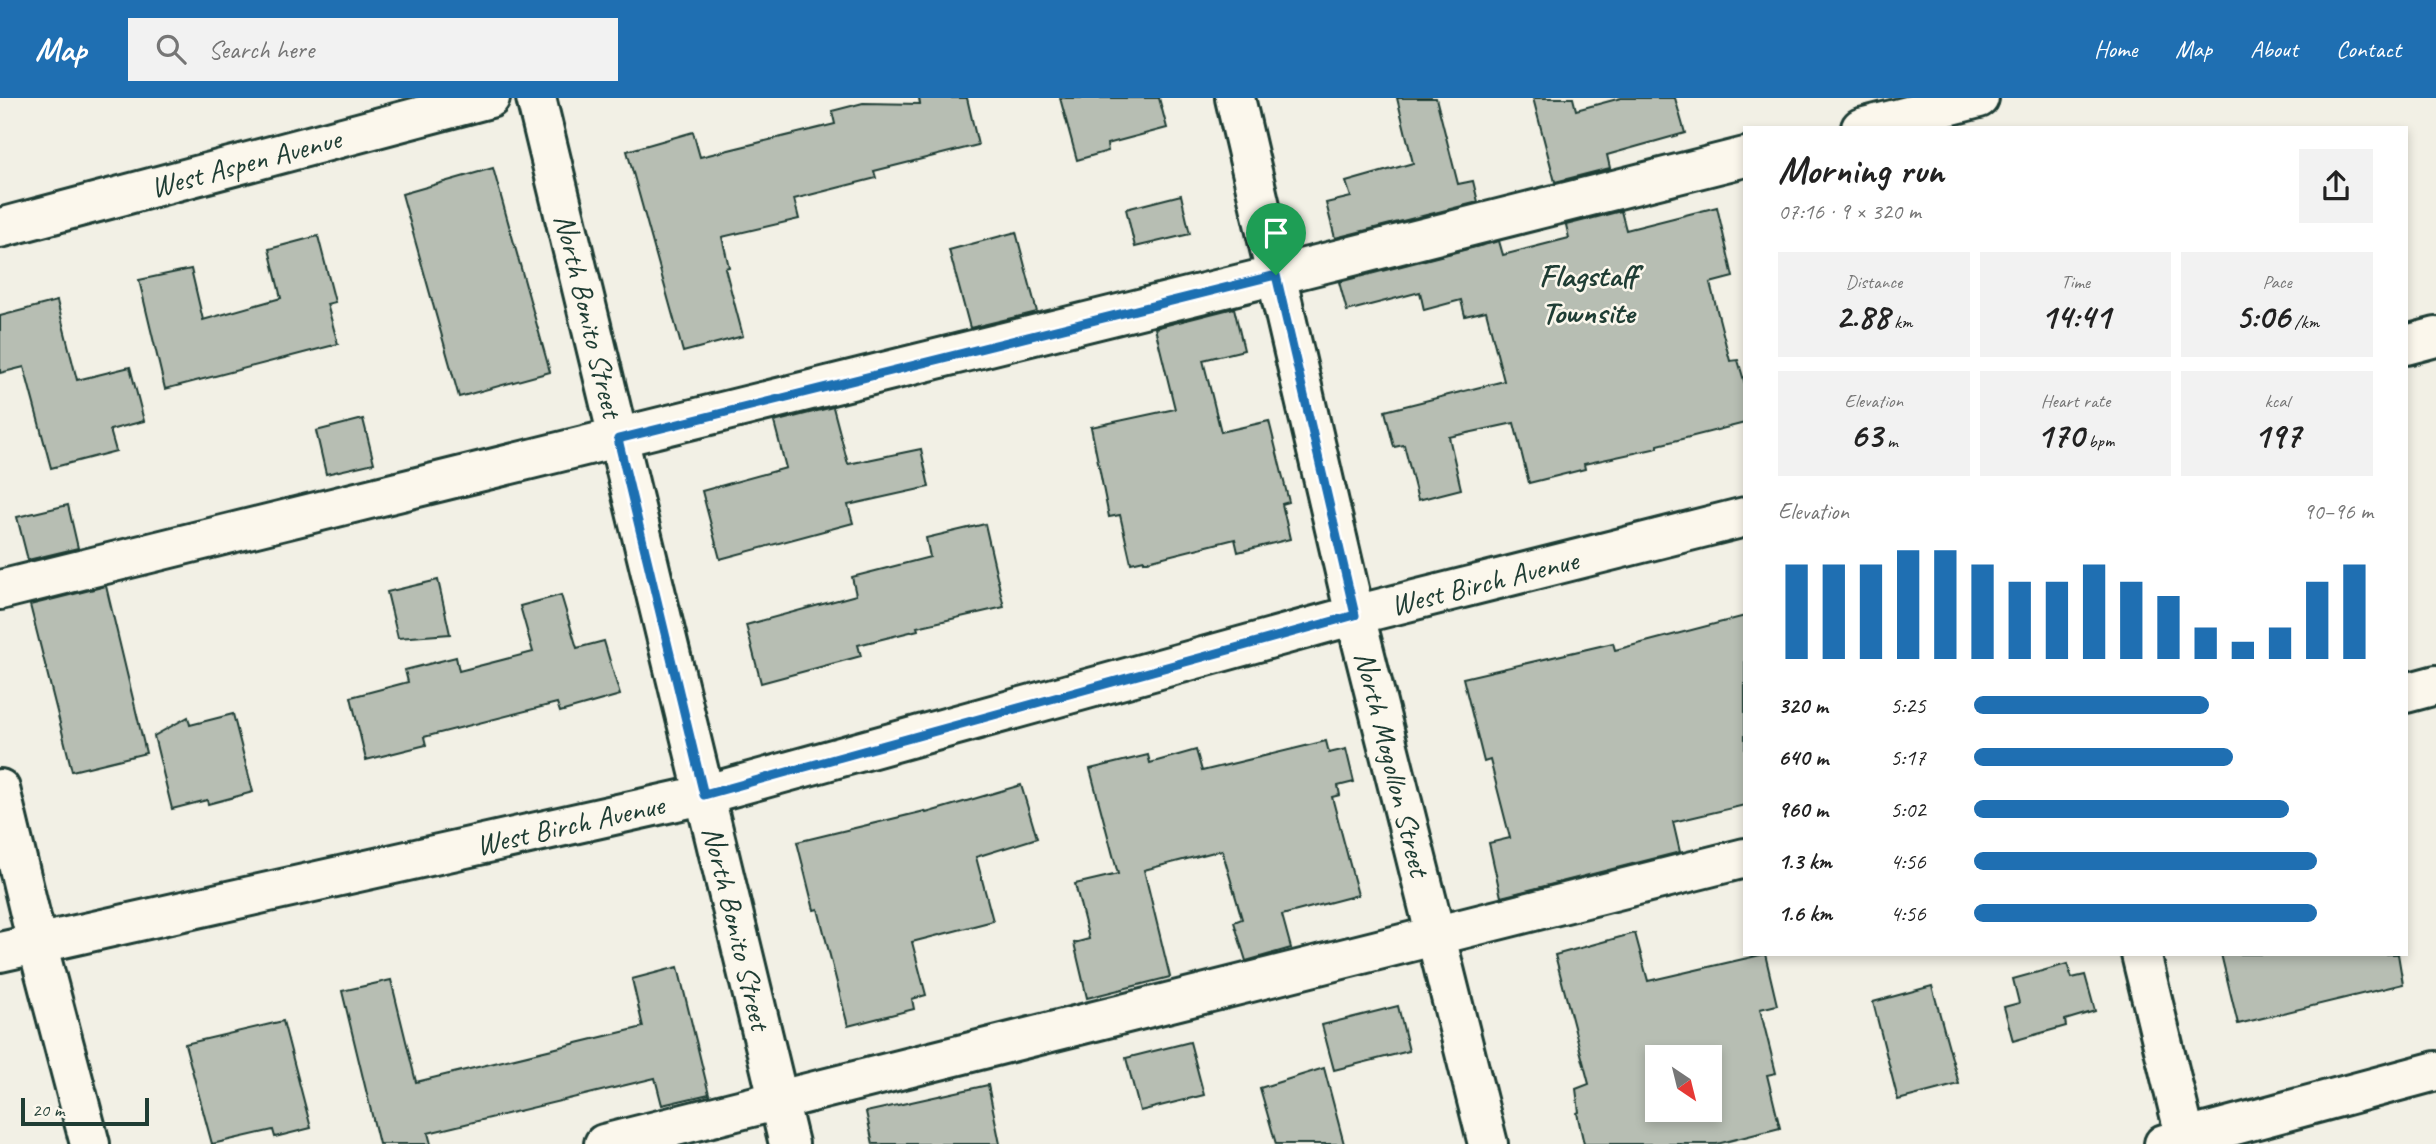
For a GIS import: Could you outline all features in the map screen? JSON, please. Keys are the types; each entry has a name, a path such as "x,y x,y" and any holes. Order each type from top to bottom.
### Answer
{"street":[{"name":"West Aspen Avenue","path":"0,228 490,98"},
{"name":"North Bonito Street","path":"536,98 789,1144"},
{"name":"North Mogollon Street","path":"1235,98 1355,615 1488,1144"},
{"path":"1870,126 1934,112 1979,98"},
{"path":"0,590 618,439 1743,158"},
{"path":"2408,344 2436,337"},
{"name":"West Birch Avenue","path":"0,952 704,795 1355,615 1743,518"},
{"path":"2408,692 2436,685"},
{"path":"0,789 90,1144"},
{"path":"604,1144 1743,859"},
{"path":"2141,956 2179,1142 2436,1071"}],"building":[{"path":"919,98 967,98 978,145 874,171 876,178 794,199 799,219 722,237 729,267 725,268 743,336 683,352 627,151 693,132 700,157 835,124 832,111 863,103 920,104"},
{"path":"1060,98 1159,98 1167,128 1107,144 1108,151 1077,160"},
{"path":"1397,98 1436,98 1458,184 1473,181 1478,202 1335,238 1326,203 1351,197 1346,182 1413,163"},
{"path":"1533,98 1573,98 1576,110 1621,98 1675,98 1685,133 1607,155 1610,168 1555,182"},
{"path":"493,168 550,372 459,397 402,194"},
{"path":"1181,195 1190,234 1135,247 1126,209"},
{"path":"1717,207 1733,277 1710,283 1730,361 1738,360 1743,377 1743,424 1658,445 1658,448 1584,464 1585,469 1529,483 1514,423 1449,437 1461,489 1418,500 1404,445 1394,447 1385,411 1504,381 1486,311 1465,316 1461,300 1424,310 1420,292 1347,311 1339,282 1499,241 1503,255 1569,238 1566,225 1621,211 1626,230"},
{"path":"1016,232 1037,312 970,328 949,250"},
{"path":"318,236 335,302 327,304 338,344 165,389 139,280 191,269 203,320 281,298 269,249"},
{"path":"57,301 77,380 130,367 144,421 110,430 116,451 51,468 24,367 0,373 0,316"},
{"path":"1234,308 1244,350 1203,360 1221,432 1269,421 1289,502 1282,504 1290,539 1238,552 1235,539 1131,563 1120,515 1109,517 1091,427 1175,409 1155,328"},
{"path":"833,407 848,464 921,449 929,487 848,505 853,523 720,559 702,491 786,468 774,422"},
{"path":"363,419 374,463 326,474 316,431"},
{"path":"68,505 78,548 28,560 17,517"},
{"path":"985,524 1004,607 917,627 918,630 858,645 861,656 761,683 746,625 856,595 852,577 930,557 926,538"},
{"path":"438,580 450,634 398,638 387,592"},
{"path":"106,586 146,753 72,771 30,605"},
{"path":"561,595 577,648 604,641 620,695 560,712 557,703 424,737 426,745 366,760 351,697 408,682 405,670 456,657 459,671 533,652 520,606"},
{"path":"1743,617 1743,805 1673,822 1680,852 1501,897 1489,843 1510,838 1490,760 1484,762 1463,678 1613,643 1615,650"},
{"path":"233,714 253,792 208,804 207,800 172,809 154,736 188,717 190,725"},
{"path":"1326,741 1329,753 1346,749 1354,782 1338,786 1340,795 1332,797 1358,895 1282,915 1291,948 1246,961 1234,922 1242,919 1222,850 1144,870 1170,977 1087,998 1074,943 1089,939 1075,884 1118,874 1090,769 1148,755 1150,763 1196,750 1202,771"},
{"path":"1021,785 1037,838 976,857 993,921 912,942 926,995 912,999 914,1009 848,1026 818,909 814,910 797,842 925,811 926,813"},
{"path":"1635,933 1648,981 1765,956 1777,1005 1760,1009 1776,1073 1767,1075 1780,1128 1717,1144 1584,1144 1577,1113 1576,1089 1589,1084 1555,955"},
{"path":"2221,956 2398,956 2403,984 2238,1024"},
{"path":"2067,964 2072,978 2085,975 2095,1011 2065,1020 2066,1026 2013,1041 2004,1007 2019,1003 2013,979"},
{"path":"678,967 709,1094 662,1105 655,1078 428,1133 431,1144 379,1144 342,991 391,980 416,1082 643,1027 632,979"},
{"path":"1932,986 1959,1084 1898,1100 1873,1002"},
{"path":"1398,1006 1409,1051 1334,1070 1322,1025"},
{"path":"283,1021 311,1128 275,1137 273,1130 212,1144 185,1044"},
{"path":"1190,1042 1204,1095 1140,1111 1126,1058"},
{"path":"1324,1068 1344,1144 1276,1144 1260,1088"},
{"path":"988,1085 1000,1144 873,1144 866,1112"}],"district":[{"name":"Flagstaff Townsite","path":"1588,294"}],"route":[{"path":"1276,275 1355,615 704,795 618,439 1276,275"}]}
